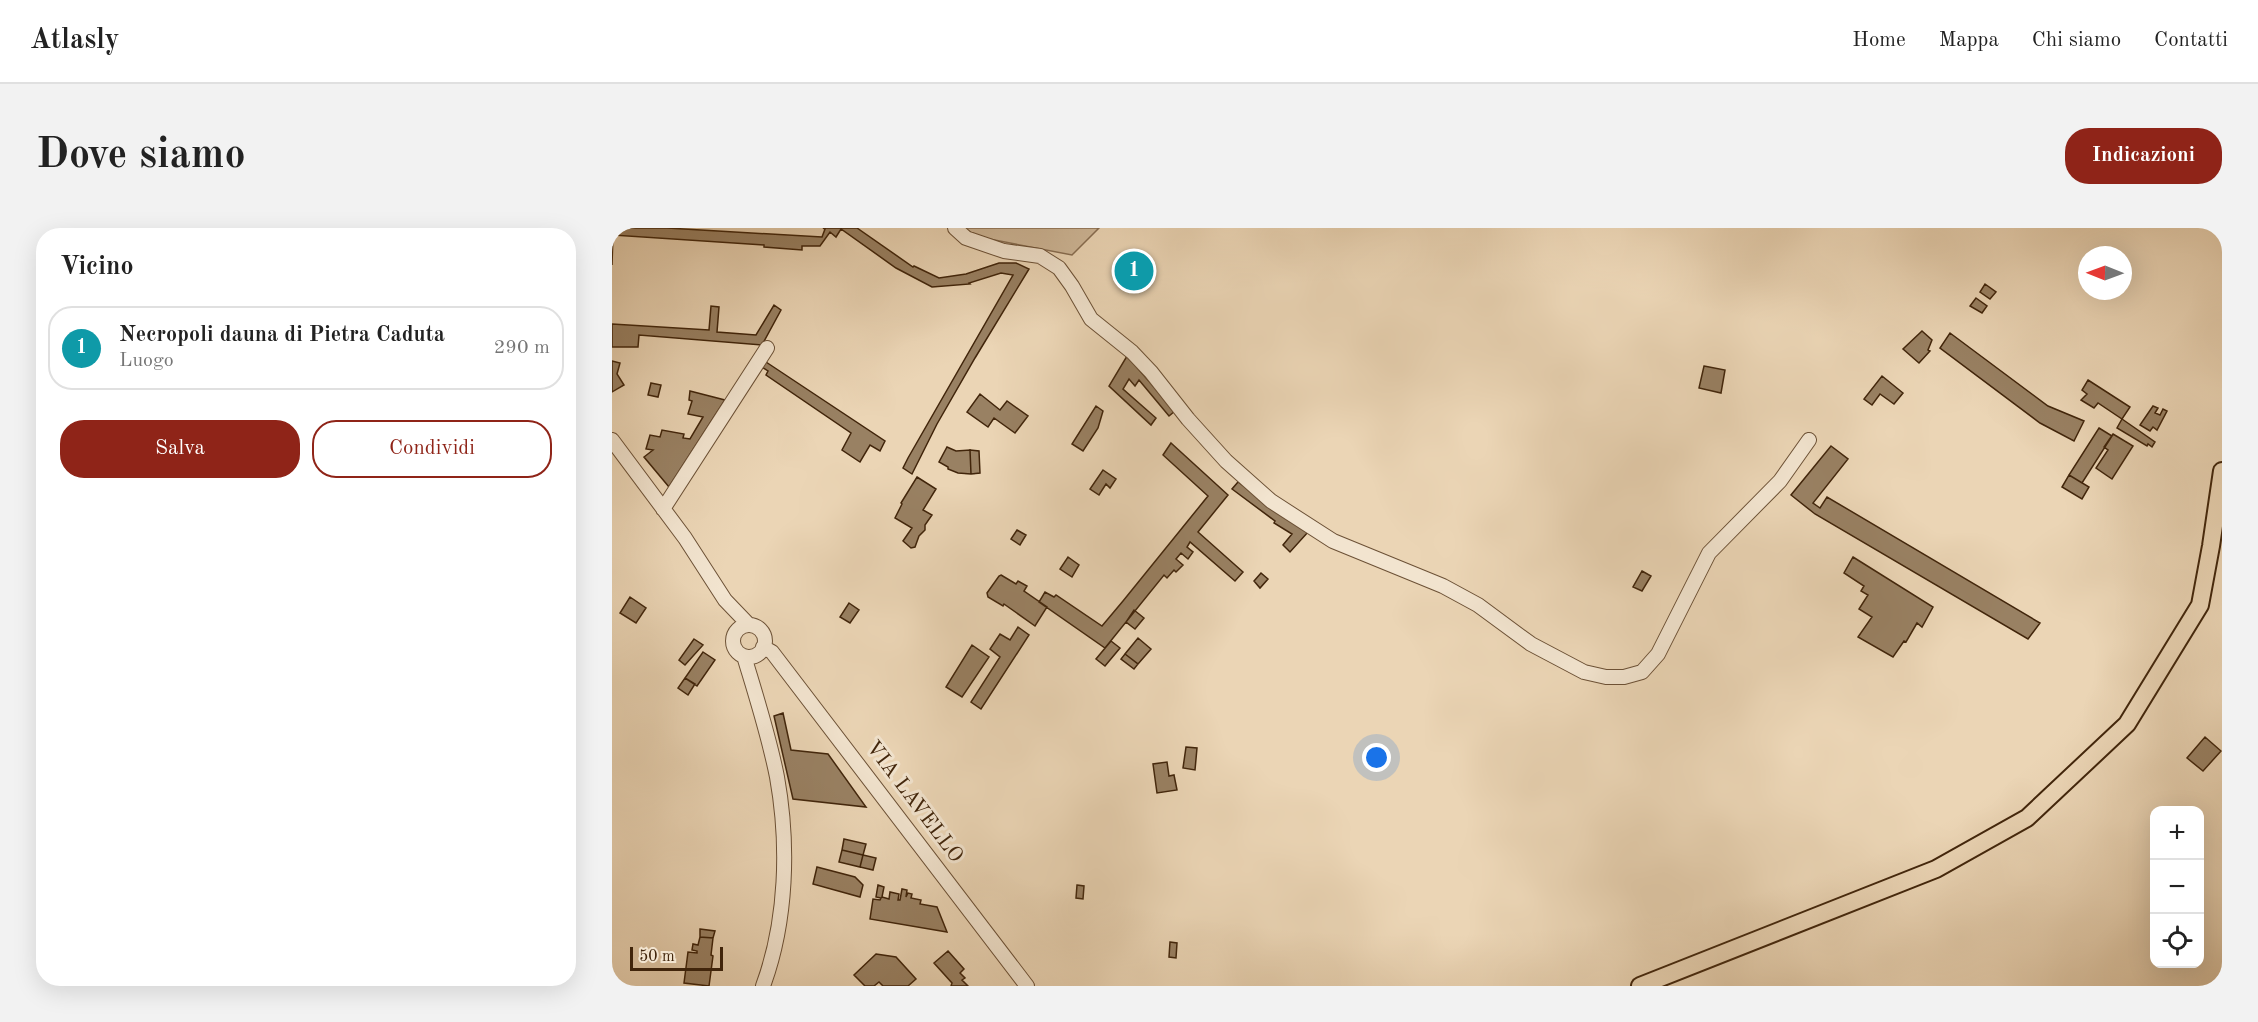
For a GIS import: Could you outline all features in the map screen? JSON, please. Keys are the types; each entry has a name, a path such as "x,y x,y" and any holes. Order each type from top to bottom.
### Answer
{"main road":[{"path":"1640,986 1936,869 2027,818 2127,724 2200,605 2222,471"}],"street":[{"path":"955,228 966,238 1004,251 1040,256 1059,268 1091,319 1145,365 1188,419 1226,461 1271,501 1333,541 1443,586 1478,605 1531,644 1584,672 1606,677 1624,677 1642,672 1658,654 1709,553 1751,513 1780,481 1809,440"},
{"path":"663,509 767,348"},
{"path":"612,440 685,538 724,600 749,625 759,628 762,632 764,647 758,654 744,656"},
{"path":"724,600 734,634 734,647 744,656 777,777 783,830 781,910 771,963 763,986"},
{"path":"734,634 740,627 749,625"},
{"name":"VIA LAVELLO","path":"764,647 772,652 1028,986"}],"shaded area":[{"path":"964,228 1099,228 1072,255 979,237"}],"building":[{"path":"612,228 667,228 822,237 825,229 823,228 857,228 913,267 939,278 966,274 999,263 1016,263 1029,269 937,424 912,474 903,468 908,458 1013,275 1001,273 970,284 932,287 896,268 841,229 836,237 830,232 820,246 802,246 802,250 764,247 764,245 613,235 612,265"},
{"path":"1985,284 1996,292 1990,299 1980,292"},
{"path":"1976,298 1987,306 1982,313 1970,306"},
{"path":"774,305 781,310 762,345 639,335 638,347 612,347 612,324 709,330 711,306 719,307 717,332 756,335"},
{"path":"1922,331 1932,340 1928,350 1930,351 1919,363 1903,349"},
{"path":"1950,333 2048,406 2084,421 2074,441 2040,423 1940,348"},
{"path":"1127,356 1175,411 1169,416 1139,380 1135,386 1129,379 1123,389 1156,418 1151,425 1109,386"},
{"path":"612,361 620,363 617,374 624,385 612,392"},
{"path":"766,362 885,441 880,451 870,445 860,462 842,450 851,433 766,375 768,371 762,367"},
{"path":"1704,366 1725,370 1721,393 1699,388"},
{"path":"1882,376 1903,393 1894,404 1880,394 1872,405 1864,399"},
{"path":"2088,380 2130,407 2122,419 2098,403 2094,408 2081,400 2087,394 2082,390"},
{"path":"651,383 661,385 658,397 648,395"},
{"path":"690,391 725,400 669,487 644,457 653,450 646,449 650,435 660,437 662,430 684,434 683,438 690,439 703,417 688,414 692,401 689,400"},
{"path":"980,394 1000,410 1007,401 1028,416 1015,433 994,418 988,427 967,412"},
{"path":"1096,406 1103,411 1098,428 1083,451 1072,444"},
{"path":"2153,406 2158,408 2155,413 2160,415 2163,409 2167,411 2157,430 2153,427 2150,431 2140,425"},
{"path":"2122,419 2155,442 2152,447 2117,428"},
{"path":"2099,428 2112,436 2082,483 2069,475"},
{"path":"2113,434 2133,446 2112,479 2096,468 2108,450 2104,447"},
{"path":"1171,443 1228,495 1198,532 1243,572 1235,581 1190,542 1187,547 1193,552 1188,559 1181,553 1176,559 1183,565 1167,578 1164,575 1105,648 1039,602 1045,592 1054,597 1056,595 1102,626 1123,601 1208,496 1163,455"},
{"path":"1831,446 1848,459 1813,503 1820,508 1827,497 2040,623 2028,639 1815,514 1791,495"},
{"path":"947,447 956,451 970,450 971,474 958,473 939,462"},
{"path":"970,450 979,451 980,473 971,474"},
{"path":"1103,470 1116,479 1110,488 1106,484 1099,495 1090,489"},
{"path":"2069,475 2089,487 2082,499 2062,487"},
{"path":"917,477 936,489 923,510 932,515 915,547 911,548 903,541 912,528 895,518 901,503"},
{"path":"1238,482 1309,531 1290,552 1283,545 1292,534 1274,523 1275,521 1232,489"},
{"path":"1017,530 1026,535 1020,545 1011,539"},
{"path":"1068,557 1079,565 1072,577 1060,569"},
{"path":"1853,557 1933,607 1922,627 1917,623 1906,642 1904,641 1893,657 1858,637 1872,617 1859,609 1868,595 1861,591 1864,586 1844,573"},
{"path":"1642,571 1651,576 1642,591 1633,587"},
{"path":"1261,573 1268,579 1260,588 1254,581"},
{"path":"1001,575 1016,584 1018,581 1027,586 1024,591 1047,607 1035,626 1004,604 1003,606 988,597 987,593"},
{"path":"630,597 646,608 636,623 620,613"},
{"path":"849,603 859,610 850,623 840,617"},
{"path":"1134,610 1144,618 1135,629 1126,622"},
{"path":"1018,627 1029,635 981,709 971,702 1000,657 990,649 1000,634 1010,640"},
{"path":"1138,638 1151,649 1138,664 1125,654"},
{"path":"694,639 703,645 685,665 679,660"},
{"path":"1111,641 1120,648 1105,666 1096,659"},
{"path":"972,645 989,657 962,697 946,687"},
{"path":"703,652 715,660 697,686 685,678"},
{"path":"1125,654 1138,664 1134,669 1121,659"},
{"path":"685,678 695,684 688,695 678,688"},
{"path":"783,713 791,750 828,754 866,807 793,799 774,716"},
{"path":"2205,737 2221,751 2203,771 2187,758"},
{"path":"1186,747 1197,748 1195,770 1183,768"},
{"path":"1167,762 1169,776 1174,775 1177,790 1157,793 1153,764"},
{"path":"844,839 866,844 863,855 842,850"},
{"path":"842,850 863,855 860,867 839,862"},
{"path":"863,855 876,858 873,870 860,867"},
{"path":"817,867 855,877 863,885 860,897 813,884"},
{"path":"878,885 884,887 882,897 889,899 890,892 899,894 898,900 900,900 902,889 907,890 906,897 908,893 912,894 911,898 921,900 920,904 937,907 947,932 870,919 873,899 880,900 881,898 876,897"},
{"path":"1077,885 1084,886 1083,899 1076,898"},
{"path":"700,929 715,931 713,938 700,937"},
{"path":"700,937 713,938 709,986 684,983 688,952 697,953 692,950 693,944 698,945"},
{"path":"1170,942 1177,943 1176,958 1169,957"},
{"path":"948,951 964,969 960,973 965,978 962,980 968,986 951,986 952,983 934,963"},
{"path":"876,954 896,957 916,979 908,986 883,986 879,982 874,986 865,986 854,975"}],"place":[{"name":"Necropoli dauna di Pietra Caduta","path":"1134,271"}]}
